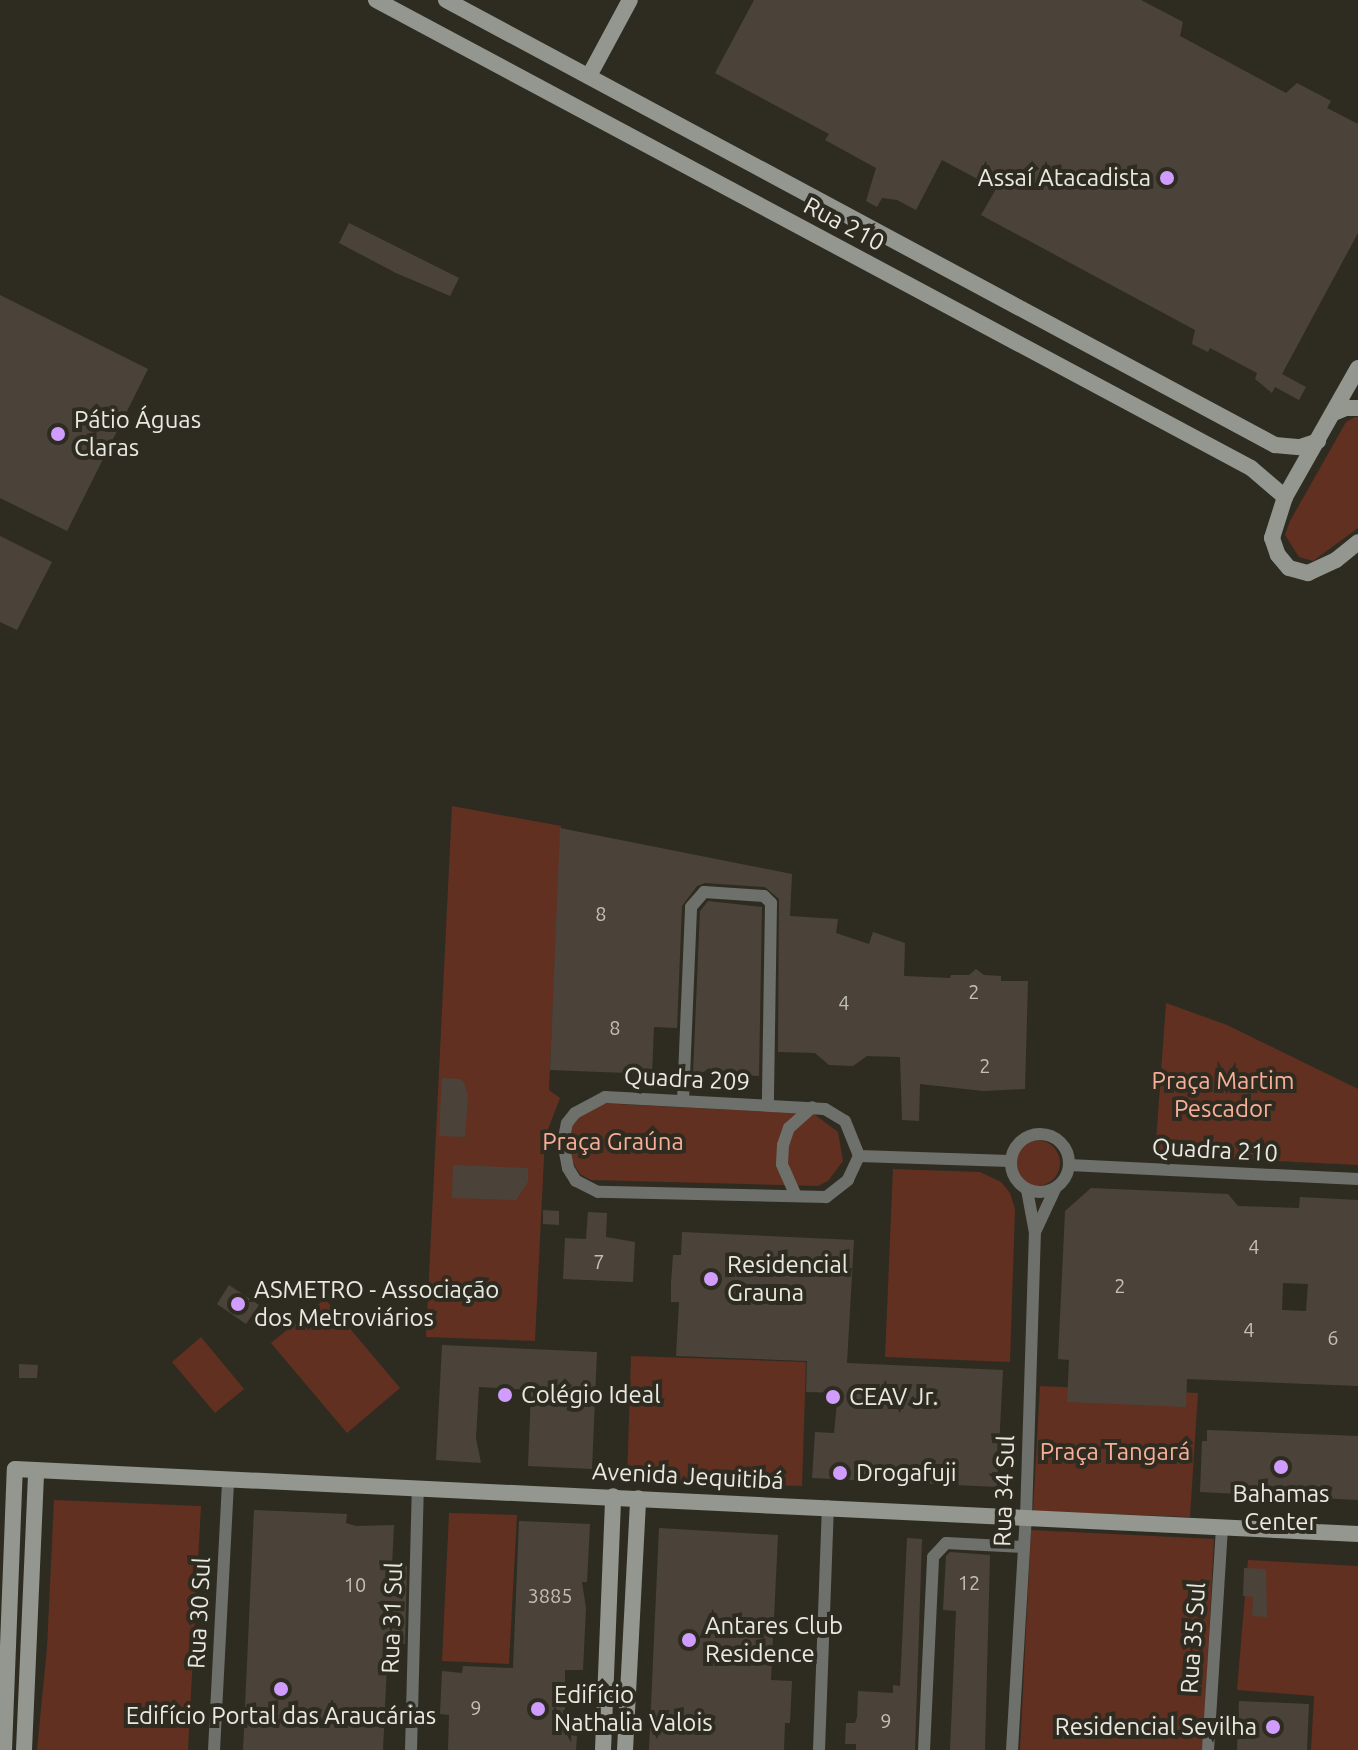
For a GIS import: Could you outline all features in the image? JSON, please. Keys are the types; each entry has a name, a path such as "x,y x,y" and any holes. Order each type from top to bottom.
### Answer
{"street":[{"name":"Rua 210","path":"376,0 1251,468 1285,497"},
{"name":"Rua 210","path":"446,0 1275,445 1300,447 1318,441"},
{"path":"589,76 630,0"},
{"path":"1358,368 1285,497 1272,538 1278,555 1289,568 1308,573 1336,560 1358,542"},
{"path":"1334,413 1358,408"},
{"path":"683,1100 691,907 704,892 764,896 771,903 768,1104"},
{"name":"Quadra 209","path":"605,1097 768,1104 812,1107 834,1112 845,1121 859,1156 848,1180 838,1190 826,1197 598,1192 585,1188 568,1168 563,1143 567,1123 594,1100 605,1097"},
{"path":"796,1196 782,1164 783,1145 789,1128 812,1107"},
{"path":"1047,1135 1063,1146 1069,1165 1067,1174 1055,1189 1046,1192 1027,1190 1014,1178 1010,1161 1019,1143 1027,1137 1047,1135"},
{"path":"859,1156 1010,1161"},
{"name":"Quadra 210","path":"1069,1165 1358,1179"},
{"name":"Rua 34 Sul","path":"1035,1233 1055,1189"},
{"name":"Rua 34 Sul","path":"1012,1750 1026,1517 1035,1233 1027,1190"},
{"path":"4,1750 8,1469"},
{"name":"Avenida Jequitibá","path":"8,1469 828,1506 1358,1534"},
{"path":"24,1750 36,1470"},
{"name":"Rua 30 Sul","path":"214,1750 228,1479"},
{"name":"Rua 31 Sul","path":"411,1750 418,1487"},
{"path":"603,1750 613,1496"},
{"path":"625,1750 638,1498"},
{"path":"819,1750 828,1506"},
{"name":"Rua 35 Sul","path":"1208,1750 1222,1529"},
{"path":"924,1750 933,1557 946,1543 1024,1547"},
{"path":"609,1580 633,1581"}],"green space":[{"path":"1358,417 1358,528 1313,561 1299,557 1285,535 1290,521 1346,422"},
{"path":"452,806 561,826 549,1090 560,1098 545,1137 535,1341 426,1337"},
{"name":"Praça Martim Pescador","path":"1166,1003 1227,1025 1358,1089 1358,1165 1155,1155"},
{"name":"Praça Graúna","path":"597,1103 814,1114 838,1132 843,1161 828,1181 818,1186 591,1180 580,1174 568,1155 569,1129 576,1117"},
{"path":"1037,1140 1053,1147 1060,1163 1053,1179 1037,1186 1021,1179 1014,1163 1021,1147"},
{"path":"893,1169 980,1172 1001,1182 1010,1193 1015,1209 1010,1362 885,1357"},
{"path":"325,1299 400,1388 347,1433 271,1343"},
{"path":"201,1337 244,1389 215,1413 172,1362"},
{"path":"631,1356 806,1362 802,1486 627,1481"},
{"name":"Praça Tangará","path":"1040,1386 1198,1393 1190,1517 1033,1511"},
{"path":"54,1500 201,1506 188,1750 37,1750 47,1648"},
{"path":"449,1513 517,1515 509,1664 442,1661"},
{"path":"1031,1530 1214,1539 1203,1750 1020,1750"},
{"path":"1248,1560 1358,1566 1358,1750 1311,1750 1314,1696 1237,1690"}],"building":[{"name":"Assaí Atacadista","path":"754,0 1141,0 1183,22 1180,36 1286,93 1297,83 1331,101 1327,108 1358,124 1358,233 1282,374 1306,387 1299,400 1275,387 1272,393 1255,379 1257,373 1210,348 1208,352 1192,344 1195,330 981,215 996,189 942,160 916,210 897,200 882,198 877,207 866,201 876,168 825,140 829,134 715,73"},
{"path":"349,223 459,278 450,296 396,273 339,243"},
{"name":"Pátio Águas Claras","path":"0,295 148,369 67,531 0,498"},
{"path":"0,536 52,562 17,630 0,622"},
{"path":"560,828 792,874 790,916 838,919 836,933 869,944 873,932 905,943 904,976 950,978 951,975 969,975 976,969 984,975 1001,976 1001,981 1028,981 1025,1089 983,1091 920,1084 919,1121 902,1120 900,1057 867,1056 853,1066 829,1065 815,1053 778,1052 779,899 765,887 705,883 697,886 682,906 677,1028 654,1027 652,1074 550,1070"},
{"path":"708,901 762,907 759,1076 722,1074 721,1084 709,1068 702,1073 693,1073 700,911"},
{"path":"442,1078 464,1082 468,1097 465,1137 439,1136"},
{"path":"453,1165 528,1168 528,1182 516,1200 452,1198"},
{"path":"1091,1188 1228,1194 1238,1206 1299,1208 1300,1197 1358,1200 1358,1386 1187,1379 1186,1407 1067,1402 1069,1360 1058,1359 1065,1211","holes":["1283,1283 1308,1284 1306,1311 1282,1310"]},
{"path":"543,1210 559,1211 559,1225 543,1224"},
{"path":"588,1212 607,1213 606,1237 635,1242 633,1282 563,1279 565,1238 586,1239"},
{"path":"682,1232 854,1240 847,1363 1003,1370 997,1487 812,1478 815,1432 834,1433 838,1393 806,1392 807,1361 676,1356 679,1302 671,1302 671,1283 673,1255 681,1255"},
{"name":"ASMETRO - Associação dos Metroviários","path":"229,1285 259,1305 246,1324 217,1304"},
{"path":"442,1345 597,1352 592,1469 528,1466 531,1390 479,1387 476,1438 481,1463 436,1460"},
{"path":"19,1364 38,1365 37,1378 19,1378"},
{"name":"Bahamas Center","path":"1207,1430 1358,1436 1358,1500 1200,1492 1202,1441 1207,1441"},
{"path":"254,1510 347,1514 346,1523 356,1526 394,1525 392,1566 407,1566 405,1644 388,1643 383,1750 243,1750"},
{"path":"519,1521 590,1524 587,1582 582,1582 586,1608 583,1670 565,1670 565,1728 569,1728 569,1735 577,1736 576,1750 448,1750 449,1715 440,1714 442,1671 462,1673 463,1666 513,1668"},
{"path":"659,1528 778,1535 771,1680 792,1681 790,1723 785,1723 784,1750 649,1750"},
{"path":"907,1538 922,1539 915,1750 856,1750 856,1744 845,1744 846,1723 855,1723 857,1717 858,1691 893,1693 893,1685 900,1686"},
{"path":"950,1552 990,1555 985,1750 950,1750 956,1611 943,1610 946,1556"},
{"path":"1244,1568 1266,1569 1267,1617 1252,1616 1253,1597 1243,1596"},
{"name":"Residencial Sevilha","path":"1239,1701 1309,1704 1307,1750 1237,1750"}],"place":[{"name":"Assaí Atacadista","path":"1167,178"},
{"name":"Pátio Águas Claras","path":"58,434"},
{"name":"Residencial Grauna","path":"711,1279"},
{"name":"ASMETRO - Associação dos Metroviários","path":"238,1304"},
{"name":"Colégio Ideal","path":"505,1395"},
{"name":"CEAV Jr.","path":"833,1397"},
{"name":"Bahamas Center","path":"1281,1467"},
{"name":"Drogafuji","path":"840,1473"},
{"name":"Antares Club Residence","path":"689,1640"},
{"name":"Edifício Portal das Araucárias","path":"281,1689"},
{"name":"Edifício Nathalia Valois","path":"538,1709"},
{"name":"Residencial Sevilha","path":"1273,1727"}]}
